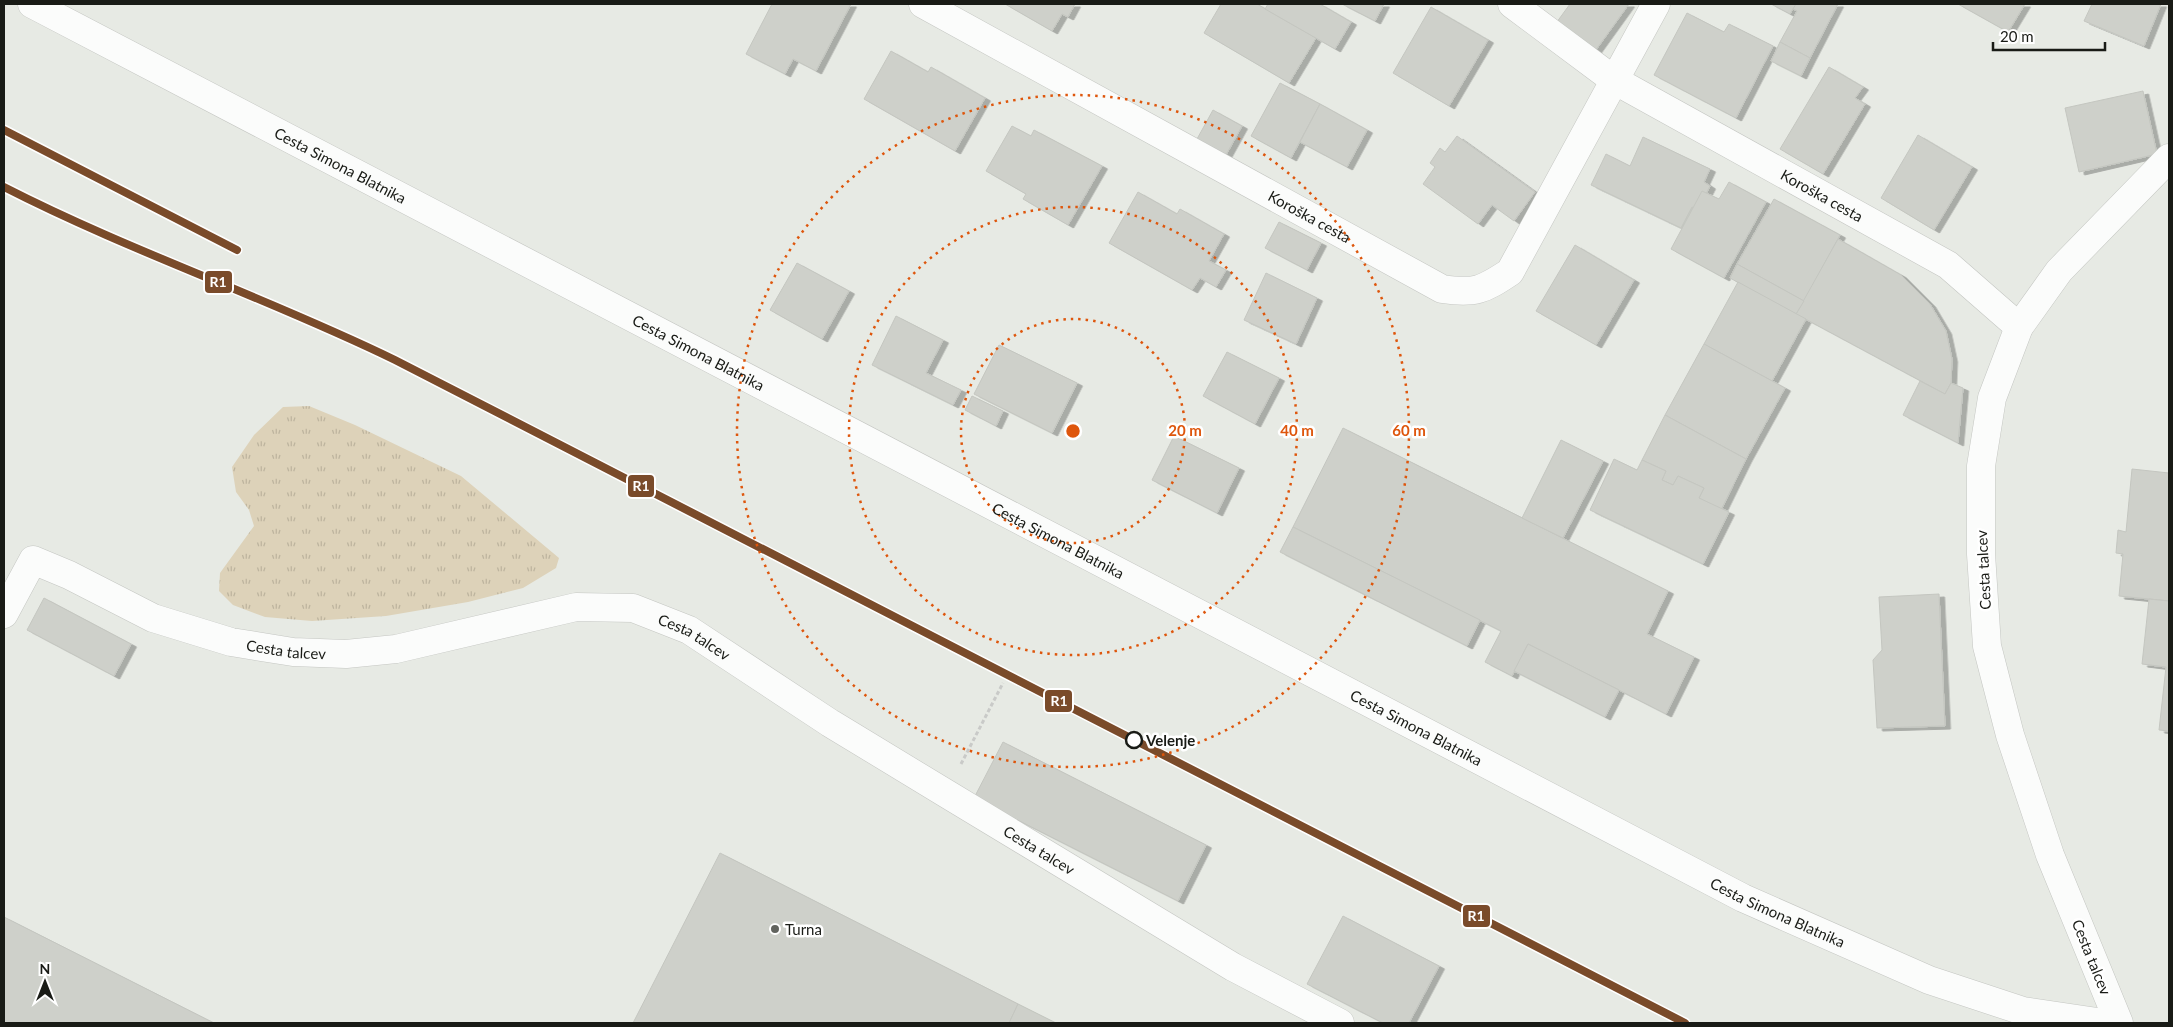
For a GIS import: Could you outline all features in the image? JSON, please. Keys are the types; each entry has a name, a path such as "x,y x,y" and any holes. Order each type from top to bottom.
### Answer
{"street":[{"name":"Cesta Simona Blatnika","path":"32,4 1743,898 1929,980 2024,1011 2104,1023"},
{"name":"Koroška cesta","path":"922,4 1442,290 1467,293 1491,284 1510,272 1583,141 1614,80"},
{"name":"Koroška cesta","path":"1512,4 1614,80 1948,265 2019,327"},
{"path":"1614,80 1656,4"},
{"name":"Cesta talcev","path":"2118,1023 2050,855 2010,735 1987,646 1981,554 1981,466 1992,398 2019,327 2059,271 2169,158"},
{"name":"Cesta talcev","path":"4,614 33,560 70,575 153,618 231,642 294,652 346,654 396,649 576,607 633,608 689,630 830,723 946,794 1233,967 1340,1023"}],"path":[{"path":"946,794 1003,683"}],"green space":[{"path":"309,406 355,425 461,476 559,558 556,568 523,588 468,602 386,616 312,621 265,617 233,605 219,591 220,573 254,526 249,510 236,492 232,467 254,435 283,407"}],"building":[{"path":"772,4 851,4 816,71 793,59 785,74 746,54"},
{"path":"1005,4 1075,4 1068,17 1062,14 1052,31"},
{"path":"1221,4 1257,4 1316,38 1289,83 1204,33"},
{"path":"1268,4 1320,4 1351,22 1335,49 1265,9"},
{"path":"1342,4 1384,4 1375,21"},
{"path":"1570,4 1629,4 1593,54 1554,26"},
{"path":"1771,4 1796,4 1790,14"},
{"path":"1796,4 1838,4 1810,58 1780,42 1797,11 1793,9"},
{"path":"1958,4 2025,4 2008,32"},
{"path":"2092,4 2161,4 2144,46 2084,21"},
{"path":"1431,7 1488,40 1449,106 1393,73"},
{"path":"1687,13 1724,32 1729,24 1773,46 1736,118 1654,75"},
{"path":"1780,42 1810,58 1801,76 1771,61"},
{"path":"891,51 928,72 931,67 985,98 955,151 864,99"},
{"path":"1829,67 1863,87 1855,98 1865,104 1823,174 1780,149"},
{"path":"1280,83 1320,104 1291,158 1251,136"},
{"path":"2143,91 2157,154 2079,172 2065,108"},
{"path":"1320,104 1367,130 1347,167 1300,142"},
{"path":"1213,110 1242,126 1226,155 1197,139"},
{"path":"1012,126 1031,136 1034,130 1102,166 1068,225 1023,199 1026,194 986,171"},
{"path":"1918,135 1972,167 1934,230 1881,198"},
{"path":"1457,136 1535,192 1514,221 1492,205 1478,224 1423,184 1435,167 1430,163 1440,148 1445,152"},
{"path":"1643,137 1710,169 1704,182 1710,186 1698,210 1692,207 1681,228 1591,185 1606,154 1630,166"},
{"path":"1729,182 1766,202 1724,278 1671,249 1702,191 1719,199"},
{"path":"1138,192 1177,214 1180,209 1224,234 1209,261 1226,270 1216,287 1200,278 1192,290 1109,243"},
{"path":"1774,199 1840,235 1804,301 1737,264"},
{"path":"1279,222 1321,243 1307,270 1265,248"},
{"path":"1838,239 1901,275 1930,304 1946,331 1952,359 1951,383 1945,394 1796,314"},
{"path":"1575,245 1634,280 1596,345 1536,311"},
{"path":"797,263 849,291 822,339 770,310"},
{"path":"1737,264 1804,301 1796,314 1730,278"},
{"path":"1266,273 1317,298 1296,344 1244,320"},
{"path":"1738,282 1806,319 1772,381 1704,344"},
{"path":"896,316 943,340 926,373 961,390 953,405 872,365"},
{"path":"1704,344 1785,388 1746,459 1665,415"},
{"path":"999,345 1077,383 1052,433 974,394"},
{"path":"1227,352 1279,378 1255,424 1203,396"},
{"path":"1920,381 1945,394 1951,383 1963,388 1958,443 1903,415"},
{"path":"972,396 1003,411 996,426 965,410"},
{"path":"1665,415 1746,459 1721,510 1699,498 1704,488 1678,476 1673,485 1662,480 1666,471 1642,460"},
{"path":"1343,428 1668,591 1647,634 1694,657 1666,714 1528,644 1512,676 1485,662 1501,631 1293,527"},
{"path":"1174,436 1239,468 1217,513 1152,480"},
{"path":"1561,440 1603,461 1563,538 1522,518"},
{"path":"1614,459 1637,470 1642,460 1666,471 1662,480 1673,485 1678,476 1704,488 1699,498 1729,512 1703,564 1590,510"},
{"path":"2132,469 2169,473 2169,601 2119,596 2123,554 2116,553 2118,530 2126,532"},
{"path":"1293,527 1480,620 1467,646 1280,552"},
{"path":"1939,594 1945,726 1877,728 1873,660 1882,650 1879,597"},
{"path":"44,598 131,644 114,676 27,630"},
{"path":"2149,599 2169,601 2169,731 2159,730 2166,667 2142,664"},
{"path":"1528,644 1619,690 1605,717 1514,671"},
{"path":"1003,742 1206,845 1178,901 974,798"},
{"name":"Turna","path":"720,853 1018,1004 1009,1023 633,1023"},
{"path":"1343,916 1439,966 1409,1023 1383,1023 1307,984"},
{"path":"4,917 214,1023 4,1023"},
{"path":"1018,1004 1056,1023 1009,1023"}],"transit line":[{"name":"R1","path":"4,130 237,250"},
{"name":"R1","path":"4,187 101,233 346,337 395,360 1685,1023"}],"place":[{"name":"Velenje","path":"1134,740"},
{"name":"Turna","path":"775,929"}]}
